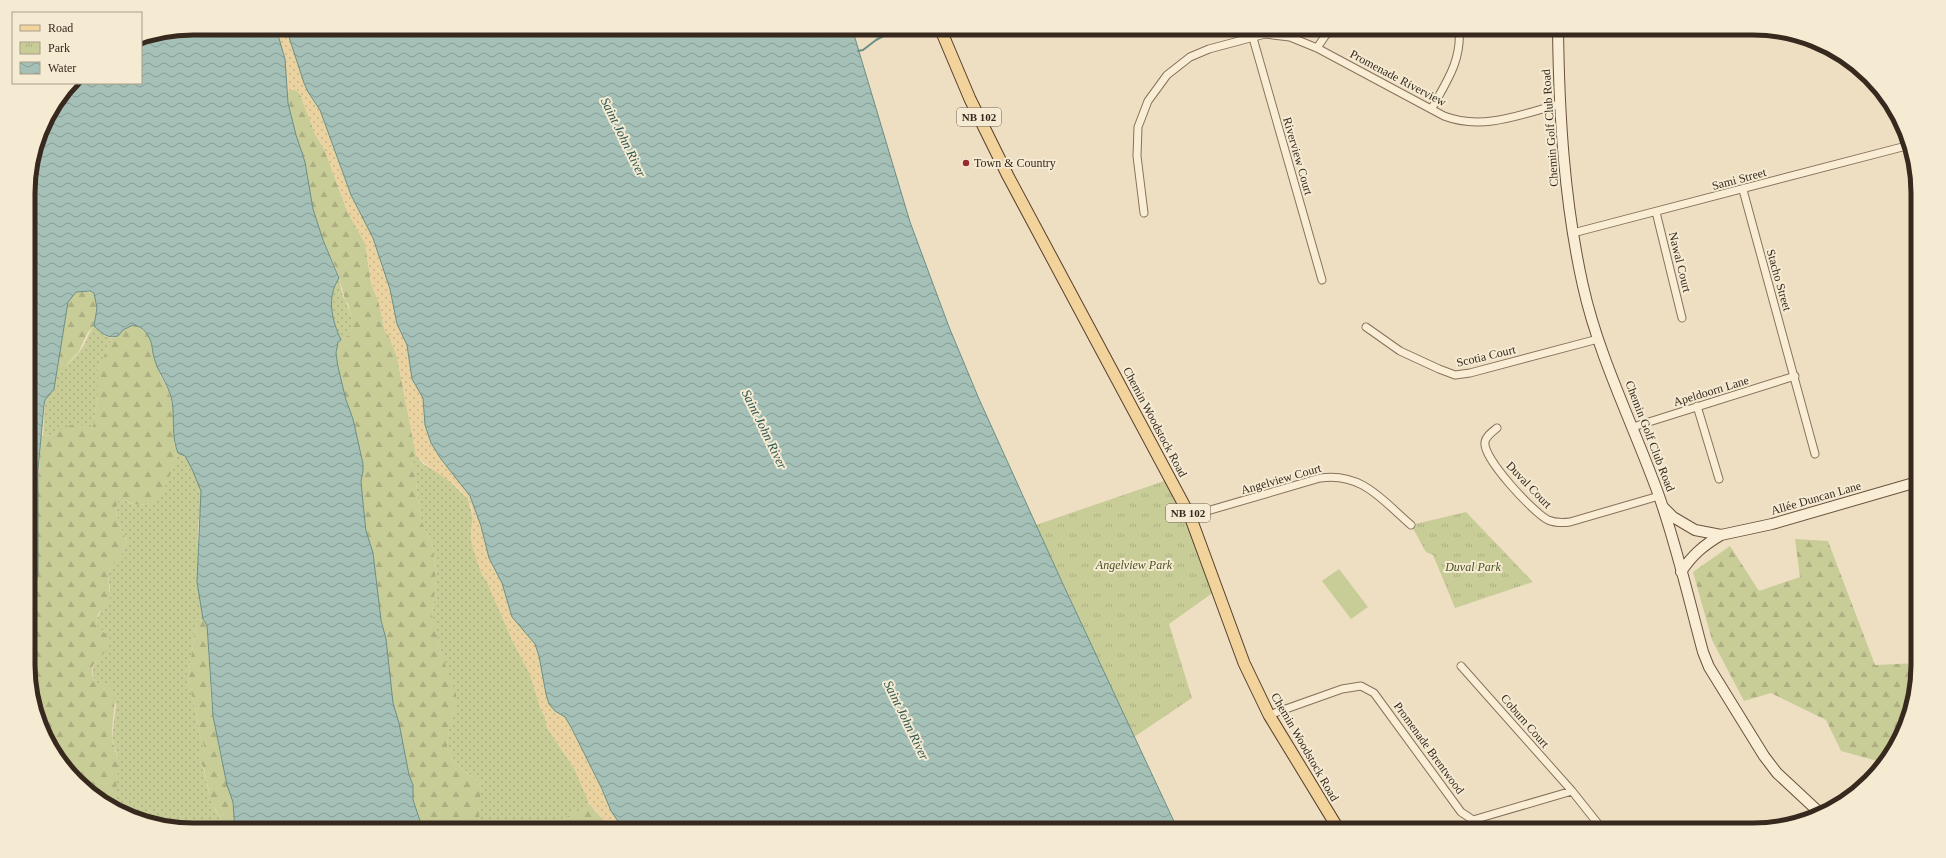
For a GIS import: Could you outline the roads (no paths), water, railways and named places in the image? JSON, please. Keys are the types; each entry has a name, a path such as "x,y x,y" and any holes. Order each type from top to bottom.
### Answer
{"main road":[{"name":"Chemin Woodstock Road","path":"943,35 970,99 1008,176 1190,516 1244,663 1269,715 1335,823"}],"street":[{"name":"Promenade Riverview","path":"1144,212 1137,156 1137,141 1138,127 1148,102 1167,75 1190,57 1209,48 1262,35"},
{"name":"Promenade Riverview","path":"1273,35 1290,37 1317,48 1432,108 1444,116 1459,122 1488,123 1560,104"},
{"path":"1317,48 1326,35"},
{"path":"1432,108 1456,63 1459,51 1459,35"},
{"name":"Chemin Golf Club Road","path":"1558,35 1560,104 1566,178 1573,233 1583,286 1598,339 1663,507 1703,652 1716,681 1768,761 1816,810"},
{"name":"Riverview Court","path":"1253,38 1322,280"},
{"name":"Sami Street","path":"1573,233 1743,190 1904,147"},
{"name":"Stacho Street","path":"1743,190 1795,376 1815,454"},
{"name":"Nawal Court","path":"1656,212 1682,318"},
{"name":"Scotia Court","path":"1366,328 1400,351 1454,376 1598,339"},
{"name":"Apeldoorn Lane","path":"1633,427 1795,376"},
{"path":"1697,406 1719,479"},
{"name":"Duval Court","path":"1497,428 1487,436 1485,444 1490,459 1506,480 1548,520 1555,522 1570,522 1659,496"},
{"name":"Angelview Court","path":"1190,516 1331,476 1342,477 1361,484 1411,525"},
{"name":"Allée Duncan Lane","path":"1721,535 1772,524 1911,484"},
{"path":"1663,507 1673,517 1695,530 1721,535"},
{"path":"1682,572 1690,559 1699,550 1721,535"},
{"name":"Coburn Court","path":"1461,666 1572,791 1597,823"},
{"name":"Promenade Brentwood","path":"1269,715 1342,689 1361,686 1374,692 1461,812 1473,820 1572,791"}],"water":[{"path":"182,35 278,35 285,59 288,103 305,162 313,209 323,240 339,278 335,286 332,301 333,317 341,340 338,342 336,353 338,367 346,400 353,419 363,464 361,481 366,531 373,553 381,620 386,639 393,703 399,723 409,775 413,785 413,800 421,823 234,823 233,802 227,785 213,716 207,625 203,619 197,582 201,491 185,456 178,453 174,434 172,401 155,360 149,337 145,331 133,325 123,330 118,336 111,337 102,333 94,326 97,308 94,293 90,291 76,292 68,302 54,389 45,400 44,405 38,470 38,573 35,585 35,182 40,152 51,123 62,105 78,84 142,84 142,43"},
{"name":"Saint John River","path":"288,35 854,35 910,222 949,327 979,399 1062,582 1175,823 619,823 611,811 602,789 571,727 565,717 555,711 549,704 535,644 512,617 502,583 489,558 481,526 470,496 441,459 431,443 425,425 423,398 412,379 407,345 397,324 390,289 373,238 351,195 320,110 304,83"}],"waterway":[{"path":"858,51 863,50 885,35"}],"place":[{"name":"Town & Country","path":"966,163"}],"park label":[{"name":"Angelview Park","path":"1134,565"},
{"name":"Duval Park","path":"1473,567"}]}
